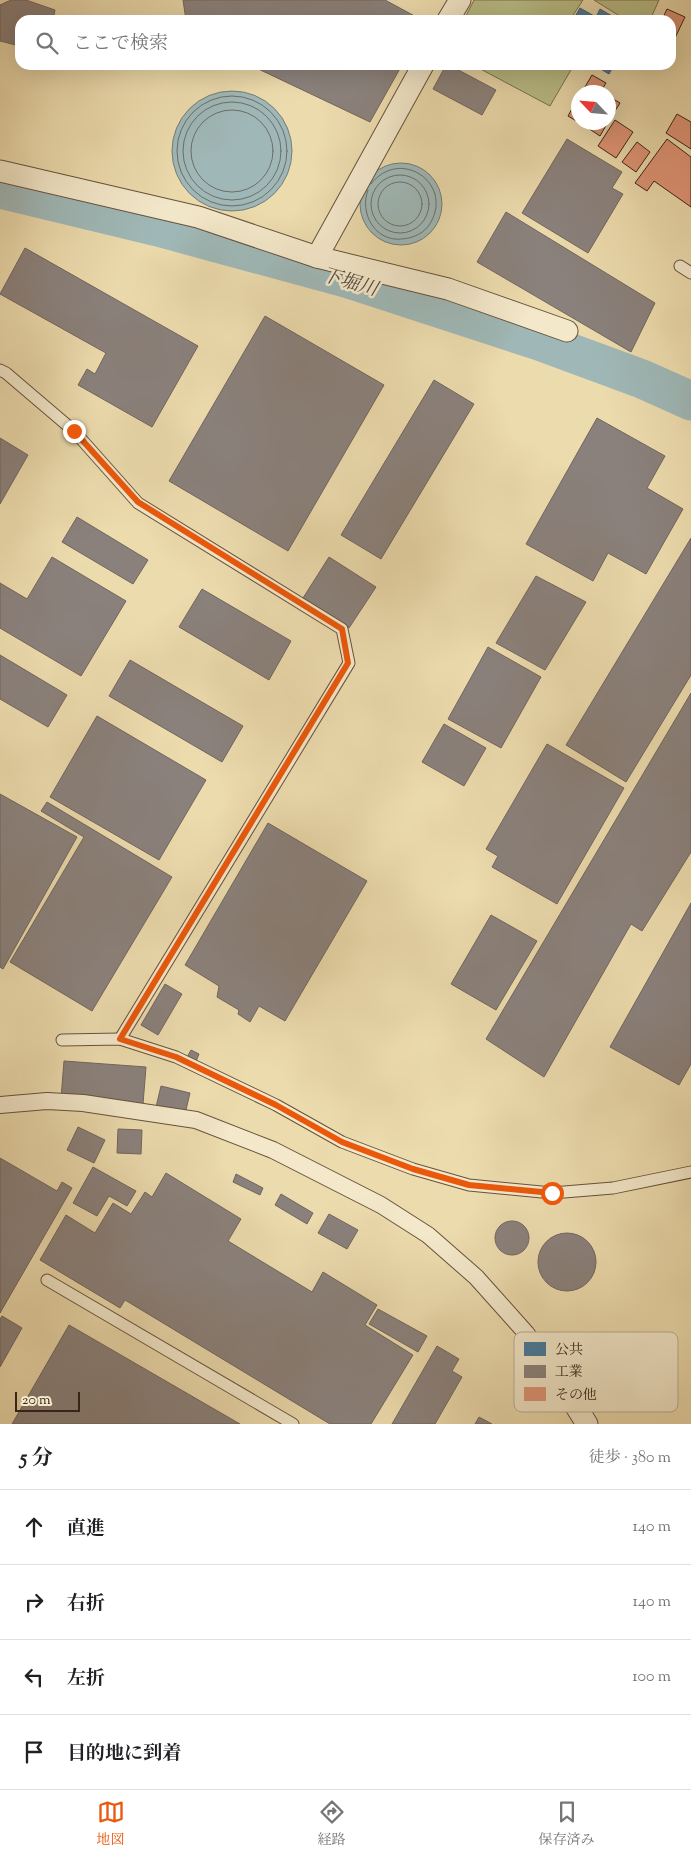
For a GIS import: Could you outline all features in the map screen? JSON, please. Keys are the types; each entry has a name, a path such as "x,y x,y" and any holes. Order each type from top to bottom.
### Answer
{"street":[{"path":"451,15 460,0"},
{"path":"317,257 421,70"},
{"path":"0,172 198,217 317,257 448,289 567,331"},
{"path":"0,1105 47,1101 82,1103 196,1120 273,1150 381,1205 428,1235 476,1277 525,1332"},
{"path":"580,1412 587,1424"}],"lane":[{"path":"680,266 691,273"},
{"path":"0,370 6,373 74,431 138,502 342,629 344,638 348,663 120,1039"},
{"path":"62,1040 120,1039 176,1057 276,1105 342,1142 413,1169 469,1185 552,1193 613,1188 691,1172"},
{"path":"47,1280 294,1424"}],"green space":[{"path":"474,0 583,0 573,15 466,15"},
{"path":"594,0 659,0 652,15 618,15"},
{"path":"482,70 571,70 550,106"}],"water":[{"path":"232,91 244,92 255,96 265,101 274,109 282,118 287,128 291,139 291,163 287,174 282,184 274,193 265,201 255,206 244,210 232,211 220,210 209,206 199,201 190,193 182,184 177,174 173,163 172,151 173,139 177,128 182,118 190,109 199,101 209,96 220,92"},
{"path":"401,163 417,167 430,175 438,188 442,204 438,220 430,233 417,241 401,245 385,241 372,233 364,220 360,204 364,188 372,175 385,167"}],"building: 公共":[{"path":"580,8 592,15 576,15"},
{"path":"600,9 610,15 597,15"},
{"path":"602,70 611,70 609,74"}],"building: 工業":[{"path":"11,0 26,0 55,10 54,15 15,15 15,45 0,41 0,5"},
{"path":"183,0 385,0 413,15 185,15"},
{"path":"261,70 399,70 370,122"},
{"path":"443,70 458,70 496,90 482,115 433,89"},
{"path":"567,139 622,172 612,188 623,194 588,253 522,213"},
{"path":"506,212 655,303 631,352 477,262"},
{"path":"25,248 198,346 152,427 78,385 87,369 95,374 106,353 0,294"},
{"path":"265,316 384,385 288,551 169,481"},
{"path":"434,380 474,404 381,559 341,535"},
{"path":"597,418 665,456 647,488 683,509 646,574 608,553 593,581 526,544"},
{"path":"0,438 28,455 0,504"},
{"path":"77,517 148,560 133,584 62,542"},
{"path":"691,538 691,675 626,782 566,745"},
{"path":"52,557 126,601 81,676 0,628 0,583 27,599"},
{"path":"329,557 376,587 349,628 303,598"},
{"path":"536,576 586,602 545,670 496,643"},
{"path":"202,589 291,641 269,680 179,627"},
{"path":"488,647 541,677 501,748 448,719"},
{"path":"0,655 67,695 48,727 0,699"},
{"path":"130,660 243,726 222,762 109,696"},
{"path":"691,693 691,852 642,931 631,924 544,1077 486,1039"},
{"path":"97,716 206,780 159,860 50,797"},
{"path":"444,724 486,748 464,786 422,762"},
{"path":"547,744 624,788 557,904 492,867 498,856 486,849"},
{"path":"0,794 77,837 3,969 0,967"},
{"path":"47,802 172,877 92,1011 10,962 84,837 41,811"},
{"path":"268,823 367,881 285,1021 259,1006 250,1022 238,1014 239,1010 217,997 219,986 185,965"},
{"path":"691,903 691,1064 679,1085 610,1047"},
{"path":"491,915 537,941 496,1010 451,984"},
{"path":"165,984 182,994 158,1035 141,1025"},
{"path":"191,1050 199,1054 195,1064 186,1059"},
{"path":"64,1061 146,1067 143,1104 61,1098"},
{"path":"161,1086 190,1093 185,1114 156,1107"},
{"path":"78,1127 105,1140 94,1163 67,1150"},
{"path":"118,1129 142,1130 141,1154 117,1153"},
{"path":"0,1158 57,1191 62,1182 72,1188 0,1313"},
{"path":"93,1167 136,1191 127,1206 109,1196 97,1216 73,1203"},
{"path":"166,1173 241,1219 228,1241 312,1292 323,1272 377,1305 365,1325 413,1355 371,1424 330,1424 125,1300 120,1308 40,1260 66,1215 95,1233 113,1203 131,1214 145,1192 152,1197"},
{"path":"236,1174 263,1188 260,1195 233,1182"},
{"path":"281,1194 313,1213 307,1224 275,1205"},
{"path":"329,1214 358,1230 347,1249 318,1233"},
{"path":"512,1221 524,1226 529,1238 524,1250 512,1255 500,1250 495,1238 500,1226"},
{"path":"561,1233 573,1233 588,1241 596,1256 596,1268 588,1283 573,1291 561,1291 546,1283 538,1268 538,1256 546,1241"},
{"path":"378,1309 427,1336 418,1352 369,1324"},
{"path":"2,1316 22,1328 0,1367 0,1319"},
{"path":"69,1325 240,1424 12,1424"},
{"path":"437,1346 459,1359 452,1371 462,1377 435,1424 392,1424"},
{"path":"479,1417 492,1424 475,1424"}],"building: その他":[{"path":"667,9 685,17 676,36 676,15 664,15"},
{"path":"592,75 606,83 605,85 586,85"},
{"path":"616,101 620,103 616,109"},
{"path":"677,114 691,122 691,149 666,133"},
{"path":"616,121 633,132 616,158 598,146 608,130 616,130"},
{"path":"591,130 603,130 600,136"},
{"path":"667,139 691,157 691,207 654,181 647,191 635,183"},
{"path":"637,142 650,152 636,172 622,162"}],"waterway":[{"name":"下堀川","path":"0,189 158,227 349,279 539,341 642,379 691,401"}],"route":[{"path":"74,431 138,502 342,629 348,663 120,1039 176,1057 276,1105 342,1142 413,1169 469,1185 552,1193"}]}
